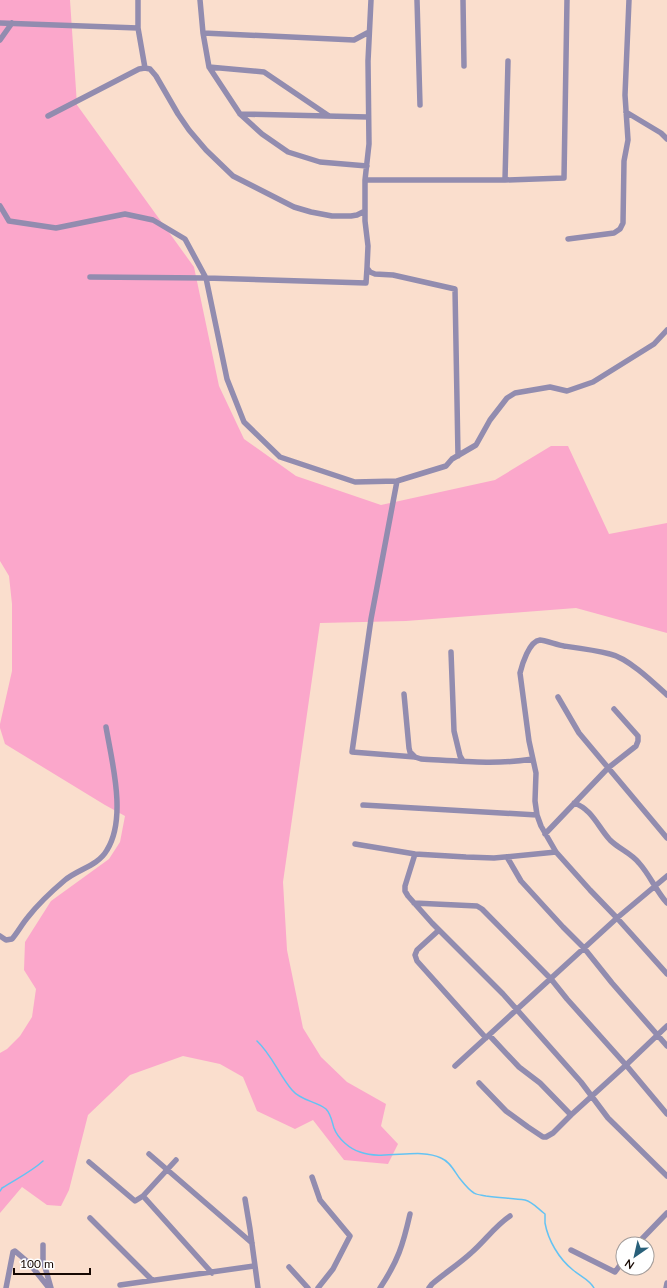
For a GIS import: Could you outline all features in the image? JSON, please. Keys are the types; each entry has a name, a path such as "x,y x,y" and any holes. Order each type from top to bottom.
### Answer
{"street":[{"path":"138,0 138,28 145,68"},
{"path":"200,0 203,33 209,66 240,114 262,134 288,152 320,162 367,166"},
{"path":"90,277 206,278 366,283 368,246 365,180 369,144 369,32 372,0"},
{"path":"417,0 420,105"},
{"path":"464,0 464,66"},
{"path":"365,180 505,180 564,178 567,0"},
{"path":"568,239 614,233 620,229 623,223 624,161 628,140 626,70 629,0"},
{"path":"0,23 138,28"},
{"path":"0,40 12,23"},
{"path":"203,33 354,40 369,32"},
{"path":"505,180 508,61"},
{"path":"209,66 264,72 329,116"},
{"path":"48,116 139,69 150,69 156,76 189,130 206,150 233,176 294,207 311,212 332,216 357,216 366,211"},
{"path":"626,112 661,133 667,139"},
{"path":"240,114 368,117"},
{"path":"0,206 9,221 56,228 125,214 153,220 185,239 206,278 227,379 244,422 280,456 355,482 397,481 446,466 452,460 476,445 490,420 507,398 515,393 550,387 567,391 593,382 654,344 667,330"},
{"path":"367,268 370,272 375,274 393,275 455,289 458,456"},
{"path":"397,481 371,619 352,752 415,757 421,759 463,761 518,761 534,759"},
{"path":"667,695 641,672 609,653 559,645 540,640 536,642 527,653 522,663 520,673 529,741 536,773 535,801 537,815 545,834 556,852 667,974"},
{"path":"451,652 454,731 460,756 463,761"},
{"path":"404,694 409,748 410,752 415,757"},
{"path":"558,697 578,733 667,838"},
{"path":"545,834 608,768 636,746 638,736 614,709"},
{"path":"0,936 6,940 12,939 39,904 79,870 102,858 108,850 115,828 117,813 116,790 106,727"},
{"path":"574,803 581,805 588,811 610,840 638,861 646,870 655,887 667,903"},
{"path":"363,805 537,815"},
{"path":"355,844 415,854 473,857 507,857 556,852"},
{"path":"415,854 405,886 405,891 414,903 517,1010 592,1096 608,1118 667,1176"},
{"path":"507,857 521,881 584,948 612,983 667,1046"},
{"path":"455,1066 617,918 667,876"},
{"path":"414,903 477,906 482,909 551,979 667,1114"},
{"path":"439,930 417,950 415,955 417,961 488,1036 519,1067 540,1083 571,1115"},
{"path":"479,1083 506,1111 543,1137 546,1137 553,1133 667,1026"},
{"path":"149,1154 252,1243"},
{"path":"89,1162 135,1202 143,1196 176,1160"},
{"path":"312,1177 320,1200 350,1236 333,1269 318,1288"},
{"path":"143,1196 212,1273"},
{"path":"245,1199 258,1288"},
{"path":"645,1236 667,1213"},
{"path":"380,1288 394,1266 400,1253 410,1214"},
{"path":"429,1288 472,1252 488,1234 510,1216"},
{"path":"90,1218 152,1280"},
{"path":"43,1245 44,1260 50,1288"},
{"path":"571,1250 615,1272"},
{"path":"6,1288 10,1264 13,1252 15,1251 29,1262 50,1288"},
{"path":"120,1285 254,1266"},
{"path":"290,1267 308,1288"},
{"path":"666,1288 667,1283"}],"shaded area":[{"path":"0,0 70,0 77,105 194,267 219,386 244,439 296,476 381,505 495,480 551,446 568,446 609,534 667,523 667,633 576,608 406,621 320,623 283,882 287,950 303,1028 321,1057 347,1082 386,1104 381,1126 398,1144 388,1164 344,1160 313,1120 295,1129 257,1111 243,1077 220,1064 183,1056 130,1075 88,1115 69,1190 61,1206 47,1205 22,1187 0,1213 0,1053 7,1049 20,1036 32,1017 36,989 24,970 25,942 51,901 109,859 120,842 125,816 5,744 0,728 12,671 12,604 9,576 0,561"}],"waterway":[{"path":"257,1041 267,1052 287,1084 296,1094 322,1106 328,1111 338,1136 352,1149 369,1154 380,1155 432,1155 448,1162 466,1186 475,1194 525,1200 533,1204 545,1214 546,1229 559,1255 568,1266 587,1280 594,1288"},
{"path":"0,1191 2,1188 43,1161"}]}
